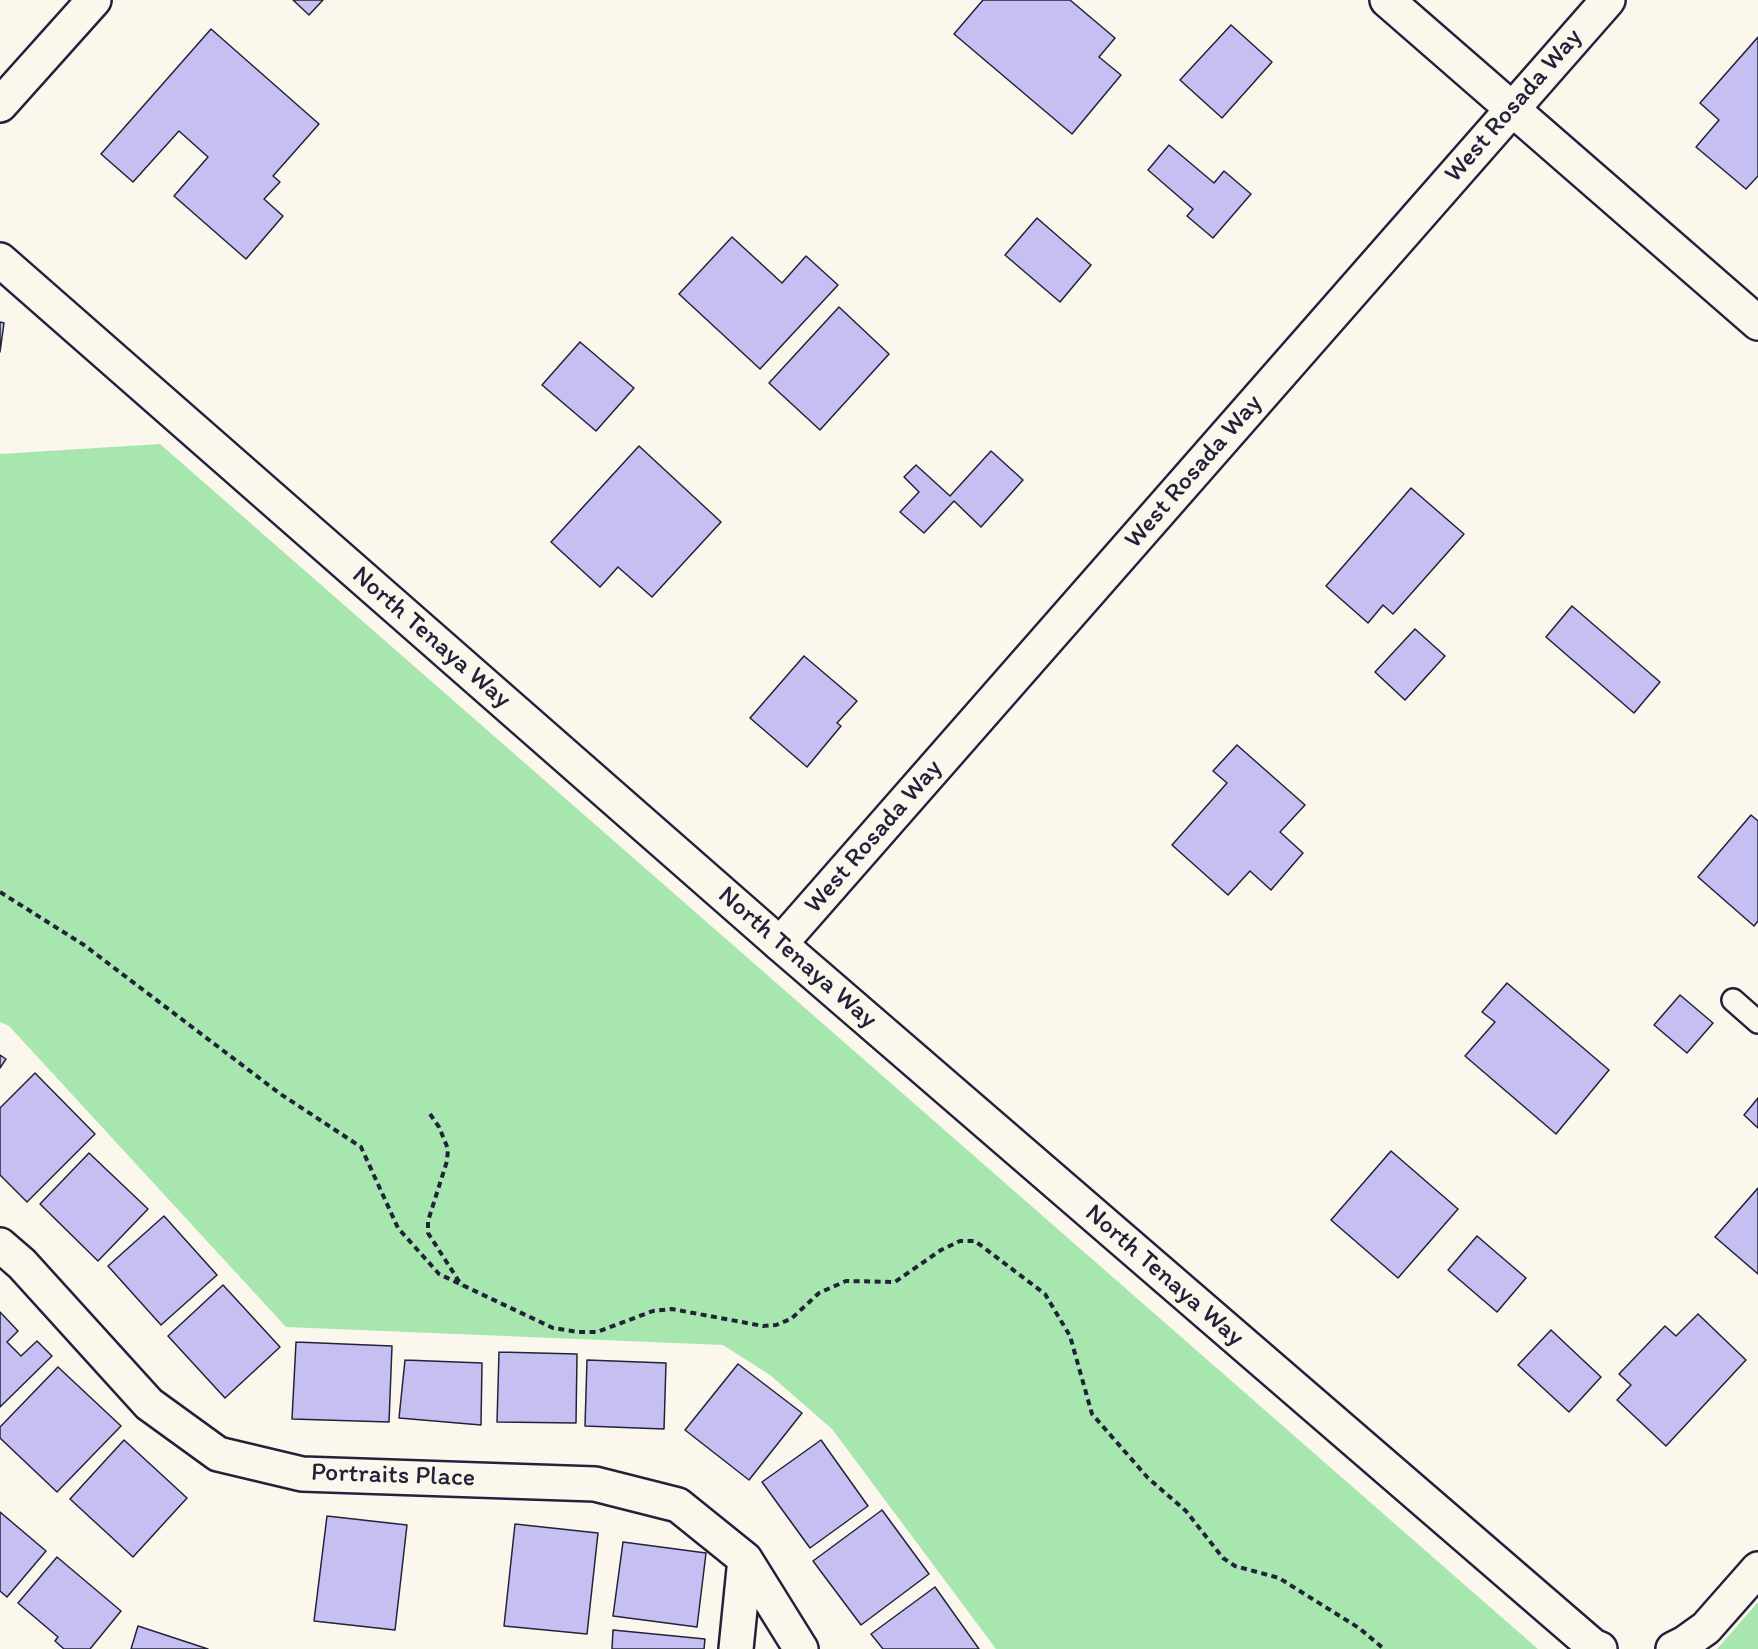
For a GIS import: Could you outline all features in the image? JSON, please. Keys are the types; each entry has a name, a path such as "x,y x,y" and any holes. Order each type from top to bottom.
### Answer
{"street":[{"path":"0,105 94,0"},
{"path":"1387,0 1758,323"},
{"name":"West Rosada Way","path":"780,944 1608,0"},
{"name":"North Tenaya Way","path":"0,260 780,944 1584,1638 1600,1649"},
{"name":"Portraits Place","path":"0,1245 22,1264 149,1404 219,1454 302,1474 595,1484 678,1505 745,1559 801,1649"},
{"path":"736,1649 745,1559"},
{"path":"1679,1646 1706,1628 1758,1569"}],"lane":[{"path":"1733,1000 1758,1022"}],"path":[{"path":"0,892 84,945 252,1073 362,1148 398,1228 439,1275 553,1328 597,1332 653,1311 672,1309 763,1326 791,1319 819,1293 846,1281 895,1282 941,1250 960,1241 975,1241 1045,1294 1070,1336 1092,1414 1148,1478 1186,1511 1223,1558 1234,1566 1279,1578 1359,1628 1384,1649"},
{"path":"430,1114 439,1126 448,1149 428,1221 428,1233 463,1287"}],"green space":[{"path":"160,444 1538,1649 996,1649 832,1429 770,1375 723,1345 286,1327 9,1026 0,1022 0,454"},
{"path":"1758,1602 1758,1649 1717,1649"}],"building":[{"path":"293,0 323,0 309,15"},
{"path":"983,0 1070,0 1115,38 1099,57 1121,75 1072,134 954,34"},
{"path":"1231,25 1272,62 1222,118 1180,80"},
{"path":"211,29 319,124 273,176 280,182 264,199 283,216 246,259 174,196 208,157 179,131 133,182 101,154"},
{"path":"1758,37 1758,176 1746,189 1696,147 1719,120 1700,103"},
{"path":"1169,145 1214,183 1224,171 1251,194 1213,238 1187,216 1193,209 1148,170"},
{"path":"1037,218 1091,265 1060,302 1005,255"},
{"path":"732,237 782,283 806,256 838,285 760,369 679,294"},
{"path":"839,307 889,354 820,430 769,383"},
{"path":"0,322 4,323 0,352"},
{"path":"580,342 634,388 596,431 542,385"},
{"path":"639,446 721,522 652,597 618,567 600,587 551,542"},
{"path":"991,451 1023,480 981,527 954,501 924,533 900,512 919,492 904,477 916,465 950,496"},
{"path":"1411,488 1464,534 1393,614 1383,605 1368,623 1326,586"},
{"path":"1572,606 1660,682 1634,713 1546,637"},
{"path":"1415,629 1445,656 1405,700 1375,672"},
{"path":"804,656 857,701 837,723 841,726 807,767 750,718"},
{"path":"1237,745 1305,805 1280,832 1303,853 1271,890 1250,871 1228,895 1172,845 1227,783 1213,771"},
{"path":"1751,815 1758,821 1758,921 1754,926 1698,877"},
{"path":"1507,983 1609,1070 1556,1134 1465,1056 1495,1022 1482,1012"},
{"path":"1680,995 1713,1023 1687,1053 1654,1025"},
{"path":"0,1055 6,1059 0,1068"},
{"path":"35,1073 95,1134 27,1202 0,1175 0,1108"},
{"path":"1758,1098 1758,1128 1744,1115"},
{"path":"1391,1151 1458,1209 1398,1278 1331,1220"},
{"path":"89,1153 148,1209 98,1261 40,1204"},
{"path":"1758,1188 1758,1274 1715,1237"},
{"path":"164,1216 217,1275 161,1325 108,1266"},
{"path":"1477,1236 1526,1278 1497,1312 1448,1270"},
{"path":"223,1285 280,1347 225,1398 168,1336"},
{"path":"0,1312 18,1331 7,1342 21,1356 37,1341 52,1356 0,1407"},
{"path":"1698,1314 1746,1360 1666,1446 1617,1400 1631,1385 1619,1374 1665,1326 1676,1336"},
{"path":"1551,1330 1601,1377 1569,1412 1518,1365"},
{"path":"296,1342 392,1346 389,1422 292,1419"},
{"path":"499,1352 577,1354 576,1423 497,1422"},
{"path":"405,1360 482,1363 481,1425 399,1418"},
{"path":"587,1360 666,1363 664,1429 585,1426"},
{"path":"738,1364 802,1413 749,1480 685,1430"},
{"path":"58,1367 121,1426 57,1492 0,1438 0,1427"},
{"path":"124,1440 187,1498 133,1557 70,1499"},
{"path":"821,1440 868,1506 810,1548 762,1482"},
{"path":"882,1510 929,1574 861,1625 813,1561"},
{"path":"0,1512 46,1551 7,1597 0,1591"},
{"path":"327,1516 407,1525 395,1630 314,1621"},
{"path":"515,1524 598,1533 587,1634 504,1626"},
{"path":"623,1542 706,1553 697,1627 613,1616"},
{"path":"57,1557 121,1611 90,1649 64,1649 55,1641 58,1637 18,1603"},
{"path":"935,1587 979,1649 883,1649 871,1634"},
{"path":"138,1626 208,1649 131,1649"},
{"path":"613,1630 705,1639 704,1649 612,1649"}]}
